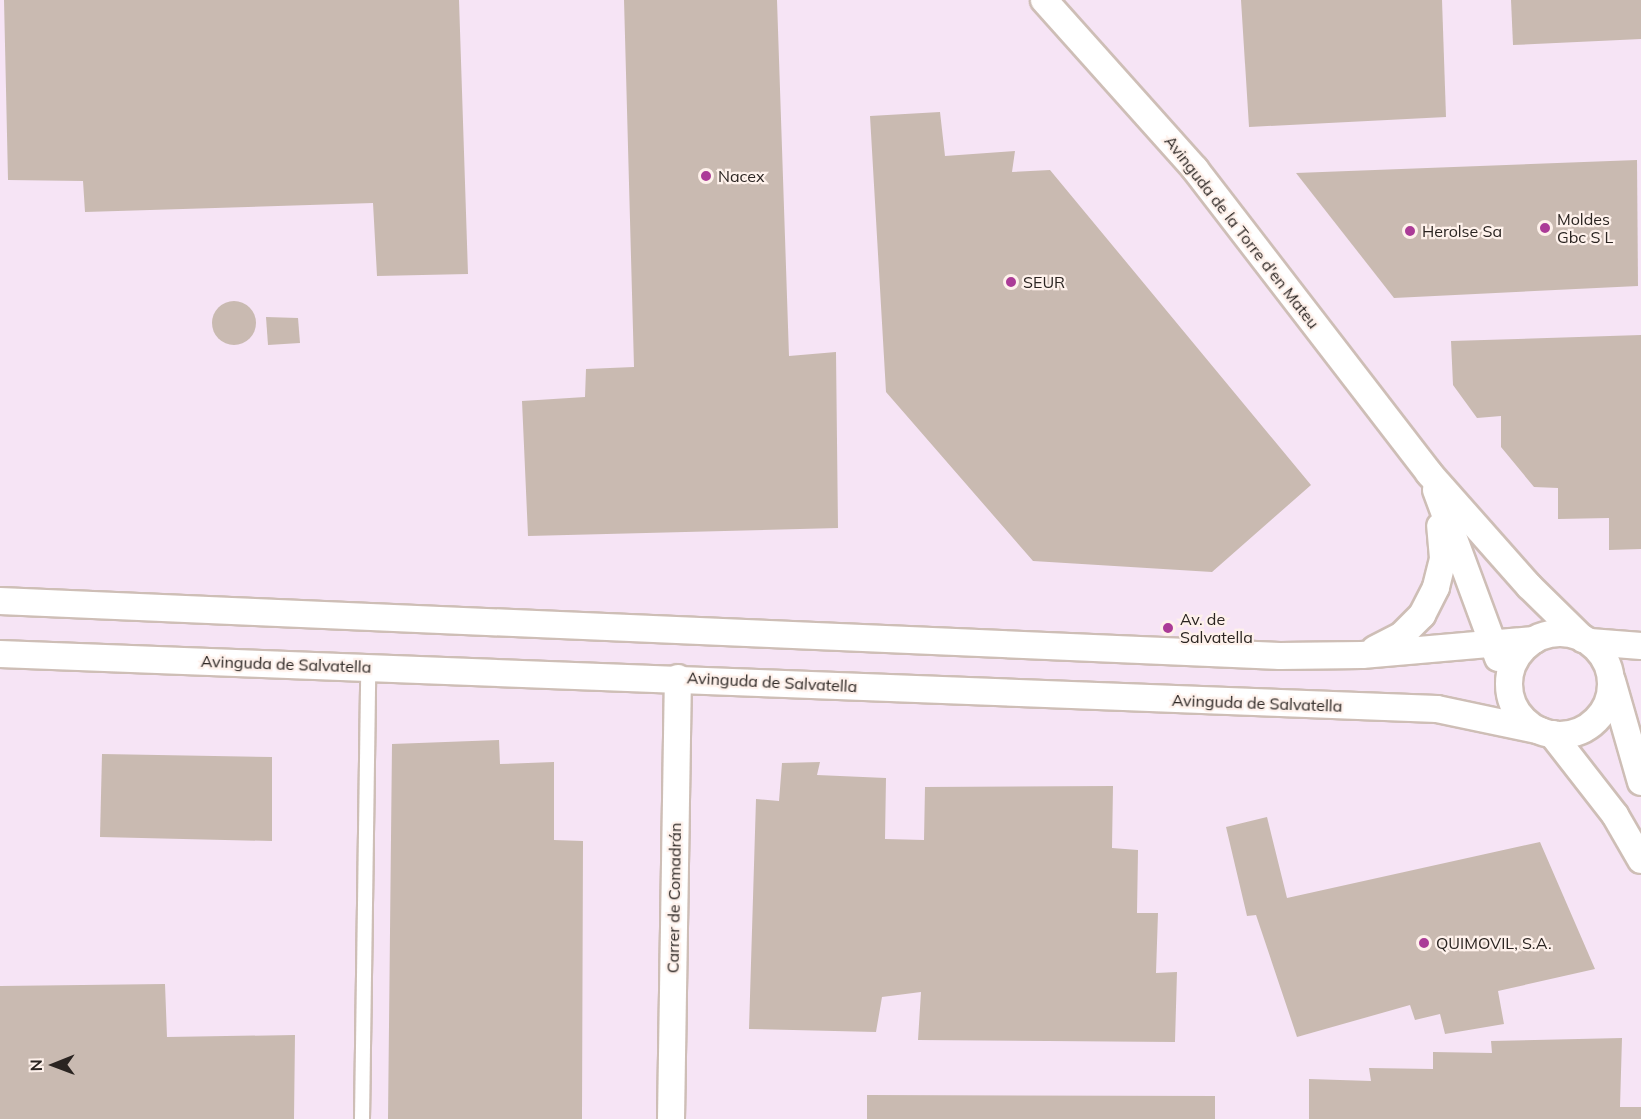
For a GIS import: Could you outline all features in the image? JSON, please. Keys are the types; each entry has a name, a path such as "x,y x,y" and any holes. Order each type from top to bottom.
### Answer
{"street":[{"name":"Avinguda de la Torre d'en Mateu","path":"1044,0 1195,169 1429,473 1529,586 1586,640"},
{"name":"Avinguda de la Torre d'en Mateu","path":"1429,473 1510,691"},
{"path":"1362,655 1401,636 1422,615 1436,587 1443,558 1442,537 1429,473"},
{"path":"0,601 1155,652 1362,655 1534,640 1567,633 1586,640 1641,646"},
{"path":"1534,640 1514,662 1510,691 1520,715 1556,733 1615,815 1641,860"},
{"path":"1586,640 1599,651 1632,720 1641,782"},
{"name":"Avinguda de Salvatella","path":"0,654 368,666 1437,709 1556,733 1632,720"},
{"path":"1556,733 1599,717 1610,690 1610,676"},
{"name":"Carrer de Comadrán","path":"671,1119 678,678"}],"lane":[{"path":"362,1119 368,666"}],"shaded area":[{"path":"0,0 1641,0 1641,1119 0,1119"}],"building":[{"path":"4,0 459,0 468,274 377,276 373,203 85,212 83,181 8,180"},
{"name":"Nacex","path":"624,0 777,0 789,356 836,352 838,528 528,536 522,401 585,397 586,369 634,367"},
{"path":"1241,0 1442,0 1446,117 1249,127"},
{"path":"1511,0 1641,0 1641,39 1513,45"},
{"name":"SEUR","path":"940,112 945,156 1015,151 1012,172 1050,170 1311,485 1212,572 1033,561 886,392 870,116"},
{"path":"1637,160 1638,286 1394,298 1296,173"},
{"path":"234,301 250,307 256,323 250,339 234,345 218,339 212,323 218,307"},
{"path":"266,317 298,318 300,343 268,345"},
{"path":"1641,335 1641,549 1609,550 1609,518 1558,519 1558,488 1534,487 1501,447 1501,416 1477,418 1453,385 1451,341"},
{"path":"499,740 500,764 554,762 554,840 583,841 582,1119 388,1119 392,744"},
{"path":"102,754 272,757 272,841 100,837"},
{"path":"820,762 817,775 886,778 885,839 924,840 925,787 1113,786 1112,848 1138,850 1137,913 1158,913 1156,973 1177,972 1175,1042 918,1040 921,992 882,997 876,1032 749,1029 756,799 779,801 782,763"},
{"name":"QUIMOVIL, S.A.","path":"1267,817 1287,898 1540,842 1595,969 1498,991 1504,1024 1445,1034 1440,1014 1415,1020 1410,1005 1297,1037 1256,915 1247,916 1226,827"},
{"path":"165,984 167,1037 295,1035 294,1119 0,1119 0,986"},
{"path":"1622,1038 1620,1107 1641,1107 1641,1119 1309,1119 1309,1079 1371,1081 1369,1068 1433,1069 1433,1052 1492,1053 1491,1041"},
{"path":"867,1095 1215,1096 1215,1119 867,1119"}],"place":[{"name":"Nacex","path":"706,176"},
{"name":"Moldes Gbc S L","path":"1545,228"},
{"name":"Herolse Sa","path":"1410,231"},
{"name":"SEUR","path":"1011,282"},
{"name":"Av. de Salvatella","path":"1168,628"},
{"name":"QUIMOVIL, S.A.","path":"1424,943"}]}
